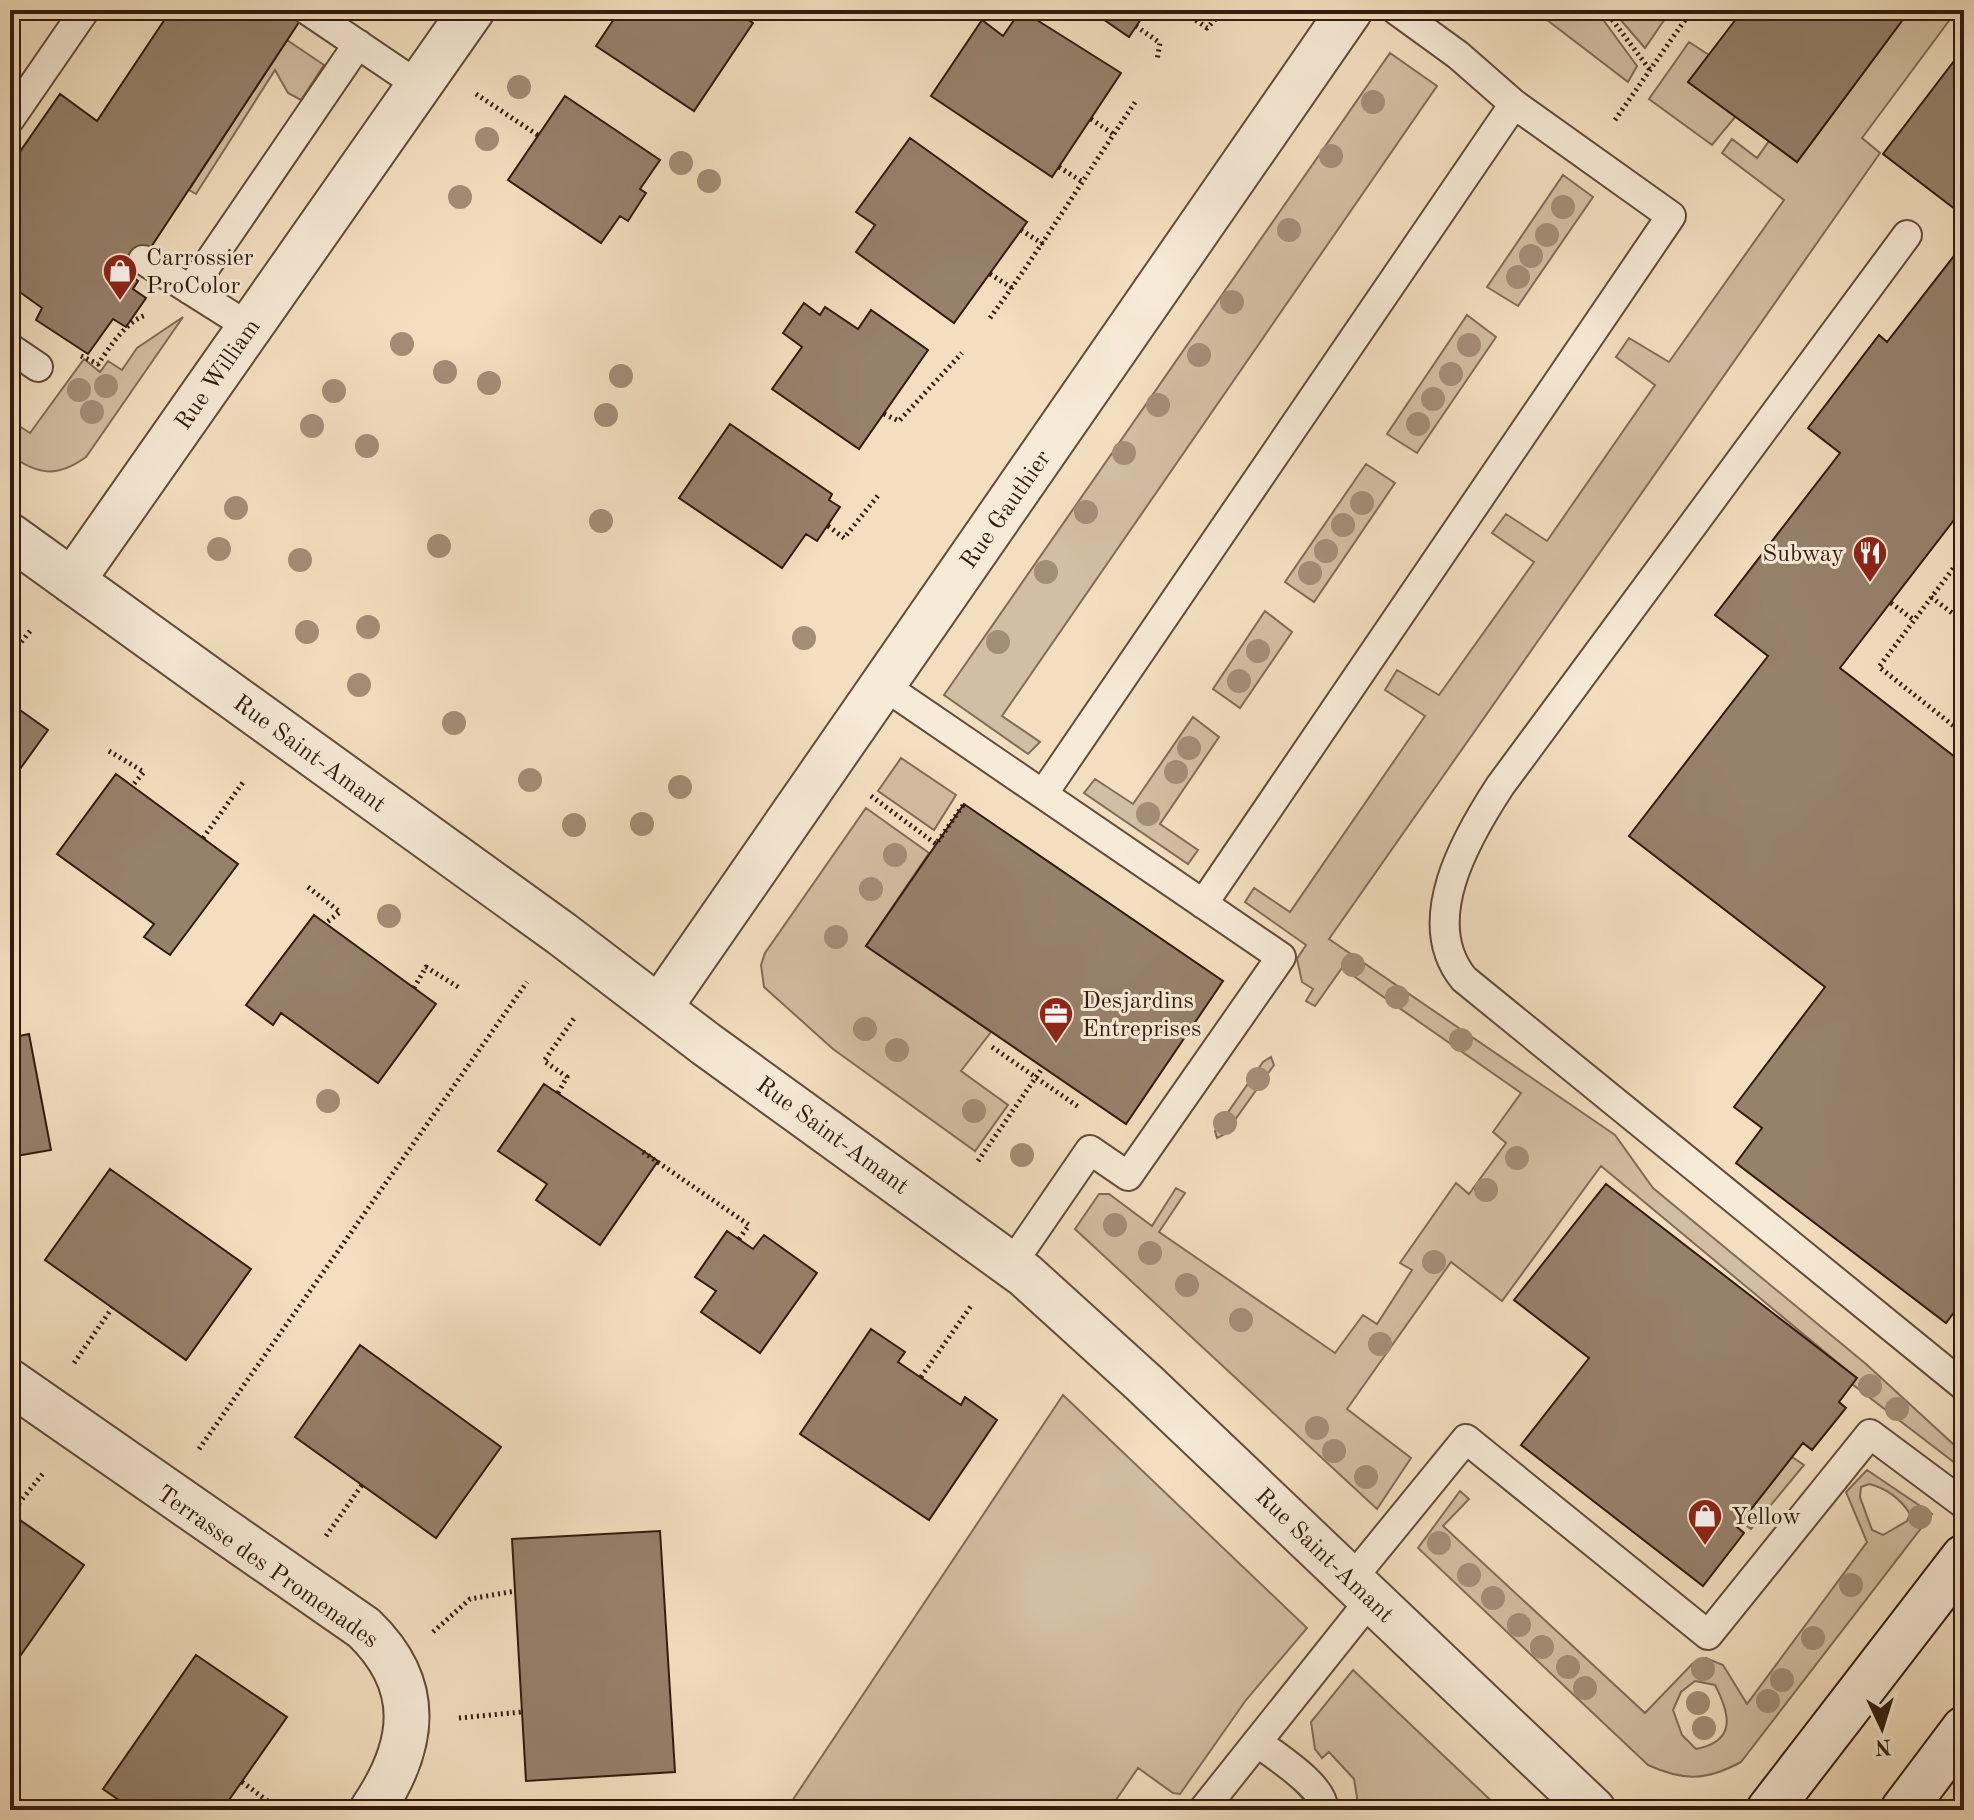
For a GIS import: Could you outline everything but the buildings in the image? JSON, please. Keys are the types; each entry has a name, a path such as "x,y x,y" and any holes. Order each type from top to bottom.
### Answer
{"street":[{"name":"Rue William","path":"72,581 472,10"},
{"name":"Rue Gauthier","path":"659,1008 1350,10"},
{"name":"Rue Saint-Amant","path":"10,536 1011,1265 1144,1383 1593,1810"},
{"name":"Terrasse des Promenades","path":"27,1394 364,1628 386,1649 407,1706 407,1723 400,1763 372,1810"},
{"path":"1769,1810 1964,1557"},
{"path":"1903,1810 1964,1729"}],"lane":[{"path":"10,119 85,10"},
{"path":"307,10 418,85"},
{"path":"1203,904 1671,216 1514,104 1458,55 1396,10"},
{"path":"190,290 358,44"},
{"path":"1043,794 1514,104"},
{"path":"1907,235 1500,786 1459,856 1445,925 1451,963 1464,979 1964,1386"},
{"path":"143,260 249,327"},
{"path":"10,348 38,367"},
{"path":"883,685 1281,957 1128,1176 1090,1150 1011,1265"},
{"path":"1203,1810 1257,1742 1466,1439 1708,1635 1870,1434 1964,1504"},
{"path":"1257,1742 1316,1789 1324,1803 1323,1810"}],"path":[{"path":"1181,10 1207,28 1224,10"},
{"path":"1605,10 1650,70"},
{"path":"1610,127 1692,10"},
{"path":"1136,26 1160,43 1157,60"},
{"path":"990,318 1043,244 1081,181 1136,101"},
{"path":"1091,119 1113,134"},
{"path":"1059,167 1081,181"},
{"path":"1021,230 1043,244"},
{"path":"990,274 1012,288"},
{"path":"88,358 98,364 117,336 136,316 151,313"},
{"path":"884,414 899,421 962,353"},
{"path":"828,526 844,538 880,493"},
{"path":"1964,554 1879,667 1964,734"},
{"path":"1931,597 1964,622"},
{"path":"1891,603 1914,620"},
{"path":"10,656 31,630"},
{"path":"109,751 144,772 132,786"},
{"path":"203,838 244,781"},
{"path":"867,794 936,844 964,804"},
{"path":"308,887 340,912 326,923"},
{"path":"414,988 426,967 458,987"},
{"path":"196,1453 527,982"},
{"path":"558,1093 567,1077 544,1061 575,1017"},
{"path":"992,1047 1036,1078"},
{"path":"978,1161 1043,1067"},
{"path":"643,1152 749,1225 739,1239"},
{"path":"921,1377 971,1306"},
{"path":"27,1394 112,1308"},
{"path":"294,1581 362,1485"},
{"path":"394,1666 470,1599 515,1591"},
{"path":"407,1723 522,1712"},
{"path":"242,1782 280,1810"}],"shaded area":[{"path":"1534,10 1596,10 1637,66 1628,82"},
{"path":"1612,10 1671,10 1645,48"},
{"path":"1910,10 1957,10 1862,138 1880,153 1329,939 1615,1135 1653,1188 1866,1364 1964,1454 1964,1470 1852,1384 1856,1378 1601,1166 1502,1301 1451,1262 1347,1409 1411,1458 1377,1509 1075,1229 1099,1194 1109,1194 1152,1226 1176,1188 1185,1193 1159,1232 1335,1353 1363,1315 1377,1324 1412,1270 1400,1263 1456,1183 1469,1194 1506,1143 1493,1132 1521,1093 1342,968 1315,1006 1306,1001 1313,989 1302,982 1297,959 1306,945 1245,902 1254,888 1290,912 1425,716 1385,690 1397,670 1439,695 1534,562 1492,533 1506,514 1547,541 1655,385 1616,357 1629,338 1669,362 1784,200 1722,153 1732,139 1757,158 1769,141 1797,162"},
{"path":"287,40 324,65 301,100 288,93 275,70 196,194 189,190"},
{"path":"1689,42 1709,55 1688,82 1736,116 1712,145 1649,99"},
{"path":"1390,53 1437,86 1002,716 1040,742 1028,754 944,695"},
{"path":"1563,175 1593,197 1518,306 1487,287"},
{"path":"1467,315 1496,337 1417,453 1387,434"},
{"path":"183,317 86,457 66,468 48,471 30,467 10,455 10,420 30,433 84,359 100,372 108,361 122,370 137,348"},
{"path":"1366,464 1395,483 1314,602 1285,582"},
{"path":"1265,611 1292,632 1240,708 1213,689"},
{"path":"1193,717 1219,737 1160,824 1198,850 1188,864 1084,793 1095,779 1133,804"},
{"path":"901,758 956,795 934,830 878,791"},
{"path":"866,808 929,853 866,946 991,1032 961,1071 1008,1105 975,1151 833,1049 764,987 761,965 765,953"},
{"path":"1271,1057 1274,1065 1225,1134 1217,1138 1215,1131 1263,1062"},
{"path":"1063,1395 1307,1628 1246,1700 1180,1794 1173,1793 1138,1768 1109,1810 786,1810"},
{"path":"1792,1457 1804,1465 1751,1529 1741,1522"},
{"path":"1867,1470 1932,1514 1741,1762 1705,1776 1672,1774 1648,1765 1418,1548 1460,1491 1469,1499 1443,1526 1645,1713 1693,1663 1706,1658 1723,1665 1747,1704 1867,1542 1846,1492","holes":["1869,1484 1898,1499 1910,1514 1907,1521 1883,1535 1872,1530 1860,1497 1861,1487","1695,1681 1715,1685 1726,1716 1724,1733 1718,1740 1696,1749 1682,1735 1673,1710 1681,1692"]},
{"path":"1353,1670 1501,1810 1359,1810 1354,1779 1329,1752 1322,1758 1315,1749 1311,1722"}],"place":[{"name":"Carrossier ProColor","path":"120,302"},
{"name":"Subway","path":"1870,584"},
{"name":"Desjardins Entreprises","path":"1056,1045"},
{"name":"Yellow","path":"1705,1547"}]}
